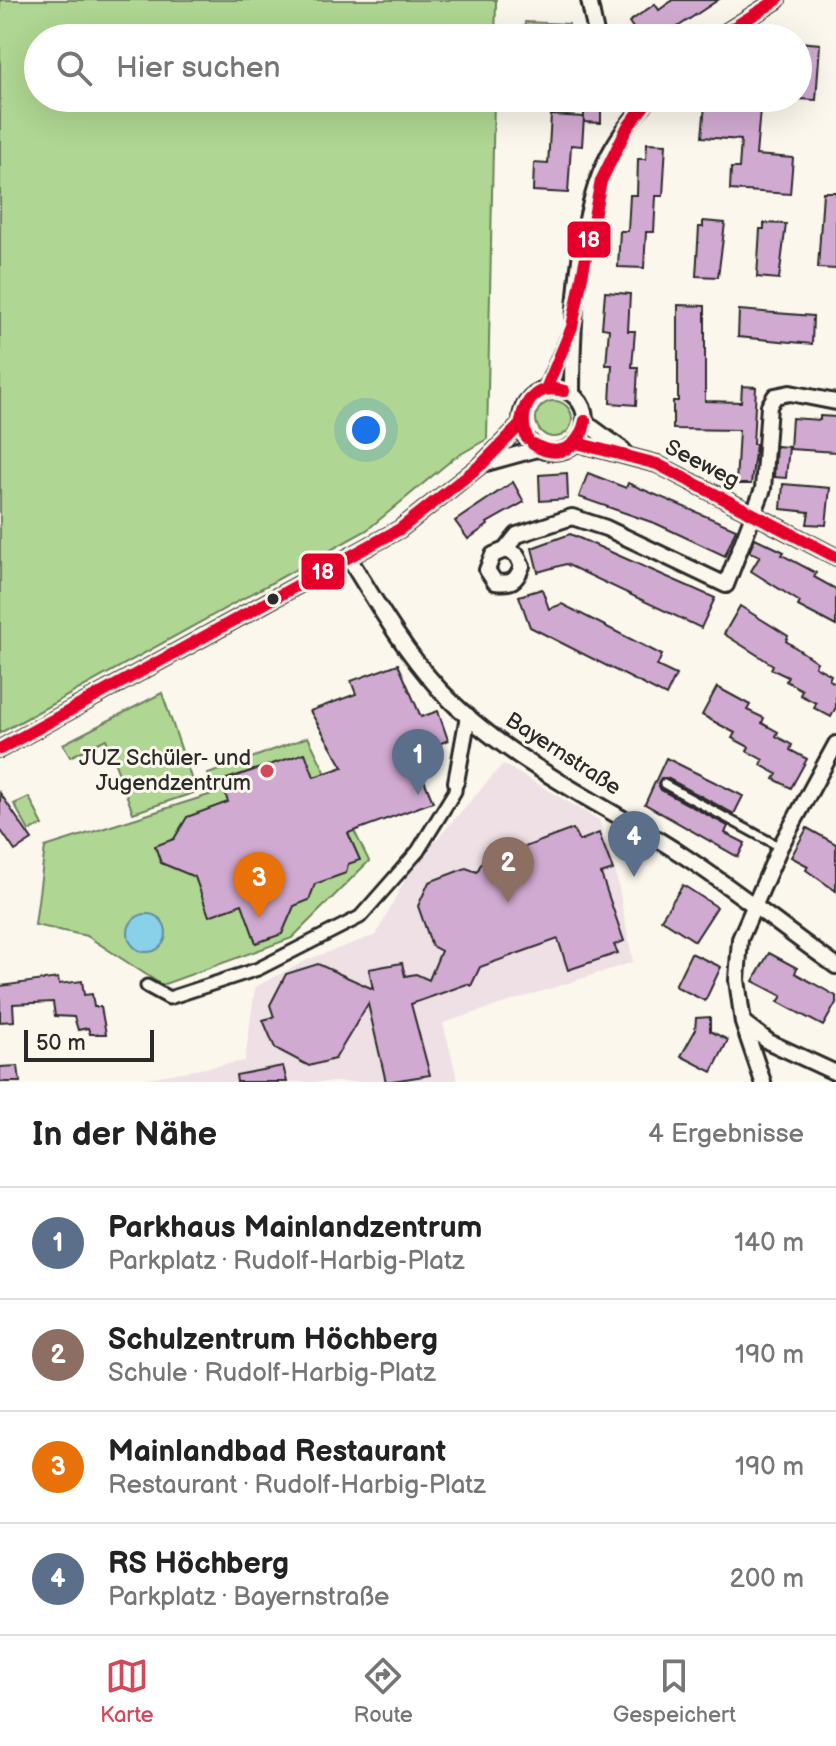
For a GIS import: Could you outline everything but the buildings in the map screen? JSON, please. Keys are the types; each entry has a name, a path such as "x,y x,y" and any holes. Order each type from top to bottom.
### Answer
{"street":[{"path":"589,0 594,24"},
{"path":"739,24 777,0"},
{"path":"572,394 572,330 596,192 608,156 640,112"},
{"path":"0,749 350,560 400,529 482,464 521,424 525,404 546,389 572,330"},
{"path":"482,464 537,449 557,453 577,443 586,423 580,402 562,389 546,389"},
{"name":"Seeweg","path":"753,516 763,489 769,406 775,396 790,393 836,402"},
{"name":"Seeweg","path":"586,423 630,454"},
{"path":"521,424 529,442 537,449"},
{"name":"Seeweg","path":"577,443 630,454 682,476 836,557"},
{"path":"505,550 517,535 572,517 606,528 726,585 753,516"},
{"name":"Bayernstraße","path":"350,560 392,629 439,689 468,716 552,776 686,857 836,966"},
{"path":"147,986 169,998 258,969 360,917 418,851 455,791 468,716"},
{"path":"763,1082 743,1023 737,980 740,939 780,847 836,744"},
{"path":"743,1023 769,1042 836,1073"}],"lane":[{"path":"664,784 780,847"}],"shaded area":[{"path":"503,764 599,820 615,869 633,962 443,1023 458,1082 127,1082 245,1061 255,987 309,959 376,935 410,870"}],"green space":[{"path":"0,0 496,0 495,24 24,24 24,112 494,112 487,439 454,458 367,530 0,733"},
{"path":"525,22 569,24 525,24"},
{"path":"554,401 567,406 572,419 567,432 554,437 541,432 536,419 541,406"},
{"path":"162,693 196,792 133,813 106,739 70,757 63,744"},
{"path":"308,737 369,861 292,938 162,985 87,936 35,925 45,847 215,793 208,774"},
{"path":"29,797 43,825 29,831 14,804"}],"water":[{"path":"147,914 161,919 166,933 161,947 147,952 133,947 128,933 133,919"}],"transit line":[{"name":"18","path":"739,24 777,0"},
{"name":"18","path":"546,389 572,327 601,181 627,128 639,112"},
{"name":"18","path":"527,438 521,421 530,400 548,389 564,391"},
{"name":"18","path":"527,438 524,418 529,401 543,391 564,391"},
{"name":"18","path":"533,444 551,450 566,449 577,439 585,421"},
{"name":"18","path":"533,444 550,451 566,449 579,438 585,421"},
{"name":"18","path":"0,749 400,529 482,464 521,424"},
{"name":"18","path":"577,443 657,464 836,557"}],"place":[{"name":"JUZ Schüler- und Jugendzentrum","path":"267,771"},
{"name":"Parkhaus Mainlandzentrum","path":"418,795"},
{"name":"RS Höchberg","path":"634,877"},
{"name":"Schulzentrum Höchberg","path":"508,903"},
{"name":"Mainlandbad Restaurant","path":"259,918"}]}
